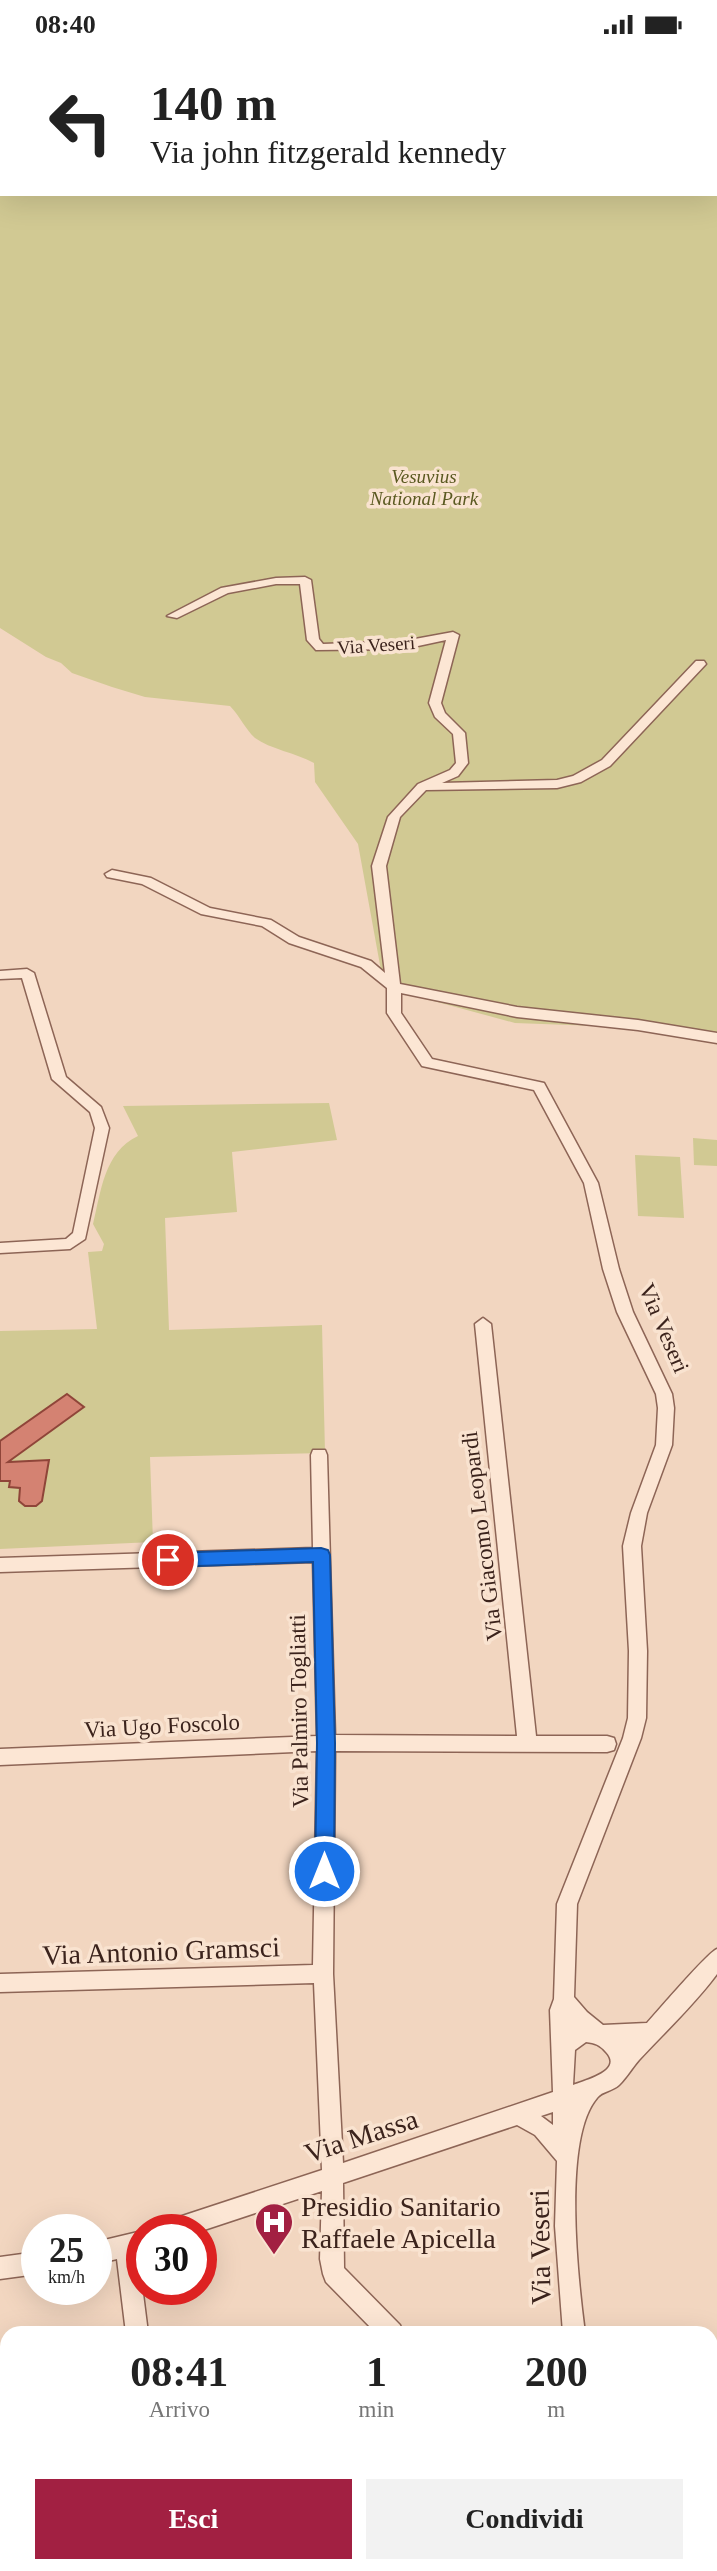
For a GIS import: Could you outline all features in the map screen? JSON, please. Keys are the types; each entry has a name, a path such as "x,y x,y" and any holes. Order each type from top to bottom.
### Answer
{"street":[{"name":"Via Veseri","path":"173,616 225,590 276,581 305,580 313,640 320,648 404,645 453,635 435,703 439,714 458,733 462,762 454,773 422,787 394,817 379,866 394,987 394,1013 426,1063 540,1086 591,1183 611,1269 625,1312 664,1394 664,1445 639,1513 632,1546 638,1651 637,1718 632,1738 567,1904 564,1999 560,2010 560,2031 564,2062 563,2122 569,2159"},
{"path":"422,787 557,784 577,779 606,763 700,664"},
{"path":"112,874 146,881 206,911 266,923 294,940 366,964 394,987 517,1012 638,1025 717,1038"},
{"path":"0,975 27,973 58,1079 96,1110 102,1128 80,1235 70,1244 0,1248"},
{"name":"Via Giacomo Leopardi","path":"483,1324 504,1529 520,1645 527,1742"},
{"name":"Via Palmiro Togliatti","path":"319,1455 326,1743 323,1974 333,2176 331,2259 334,2274 385,2326"},
{"path":"0,1565 321,1555"},
{"path":"326,1743 607,1744"},
{"name":"Via Ugo Foscolo","path":"0,1757 326,1743"},
{"path":"654,2032 617,2036 586,2033 572,2038 566,2045 564,2062 578,2082 592,2087 610,2081 619,2067 654,2032 717,1958"},
{"name":"Via Antonio Gramsci","path":"0,1983 323,1974"},
{"path":"564,1999 580,2019 613,2043 618,2052 619,2067"},
{"name":"Via Veseri","path":"573,2326 566,2227 569,2159 577,2114 592,2087"},
{"name":"Via Massa","path":"217,2215 518,2115 592,2087"},
{"path":"518,2115 542,2128 569,2159"},
{"path":"0,2268 21,2265"},
{"path":"136,2305 137,2326"}],"green space":[{"name":"Vesuvius National Park","path":"0,196 717,196 717,1043 624,1027 515,1023 426,999 382,976 358,844 315,782 314,763 255,738 230,706 145,697 72,673 61,663 46,657 0,628"},
{"path":"329,1103 337,1140 232,1152 237,1212 165,1218 169,1330 322,1325 325,1453 150,1457 153,1542 0,1549 0,1331 97,1329 88,1252 102,1251 104,1244 93,1224 111,1162 127,1143 138,1136 123,1106"},
{"path":"693,1138 717,1140 717,1166 694,1165"},
{"path":"635,1155 680,1157 684,1218 638,1216"}],"building":[{"path":"67,1394 84,1407 8,1462 49,1460 42,1501 36,1506 25,1506 19,1501 20,1488 9,1487 10,1481 0,1481 0,1441"}],"place":[{"name":"Presidio Sanitario Raffaele Apicella","path":"274,2256"}],"route":[{"path":"168,1560 321,1555 326,1743 324,1871"}]}
